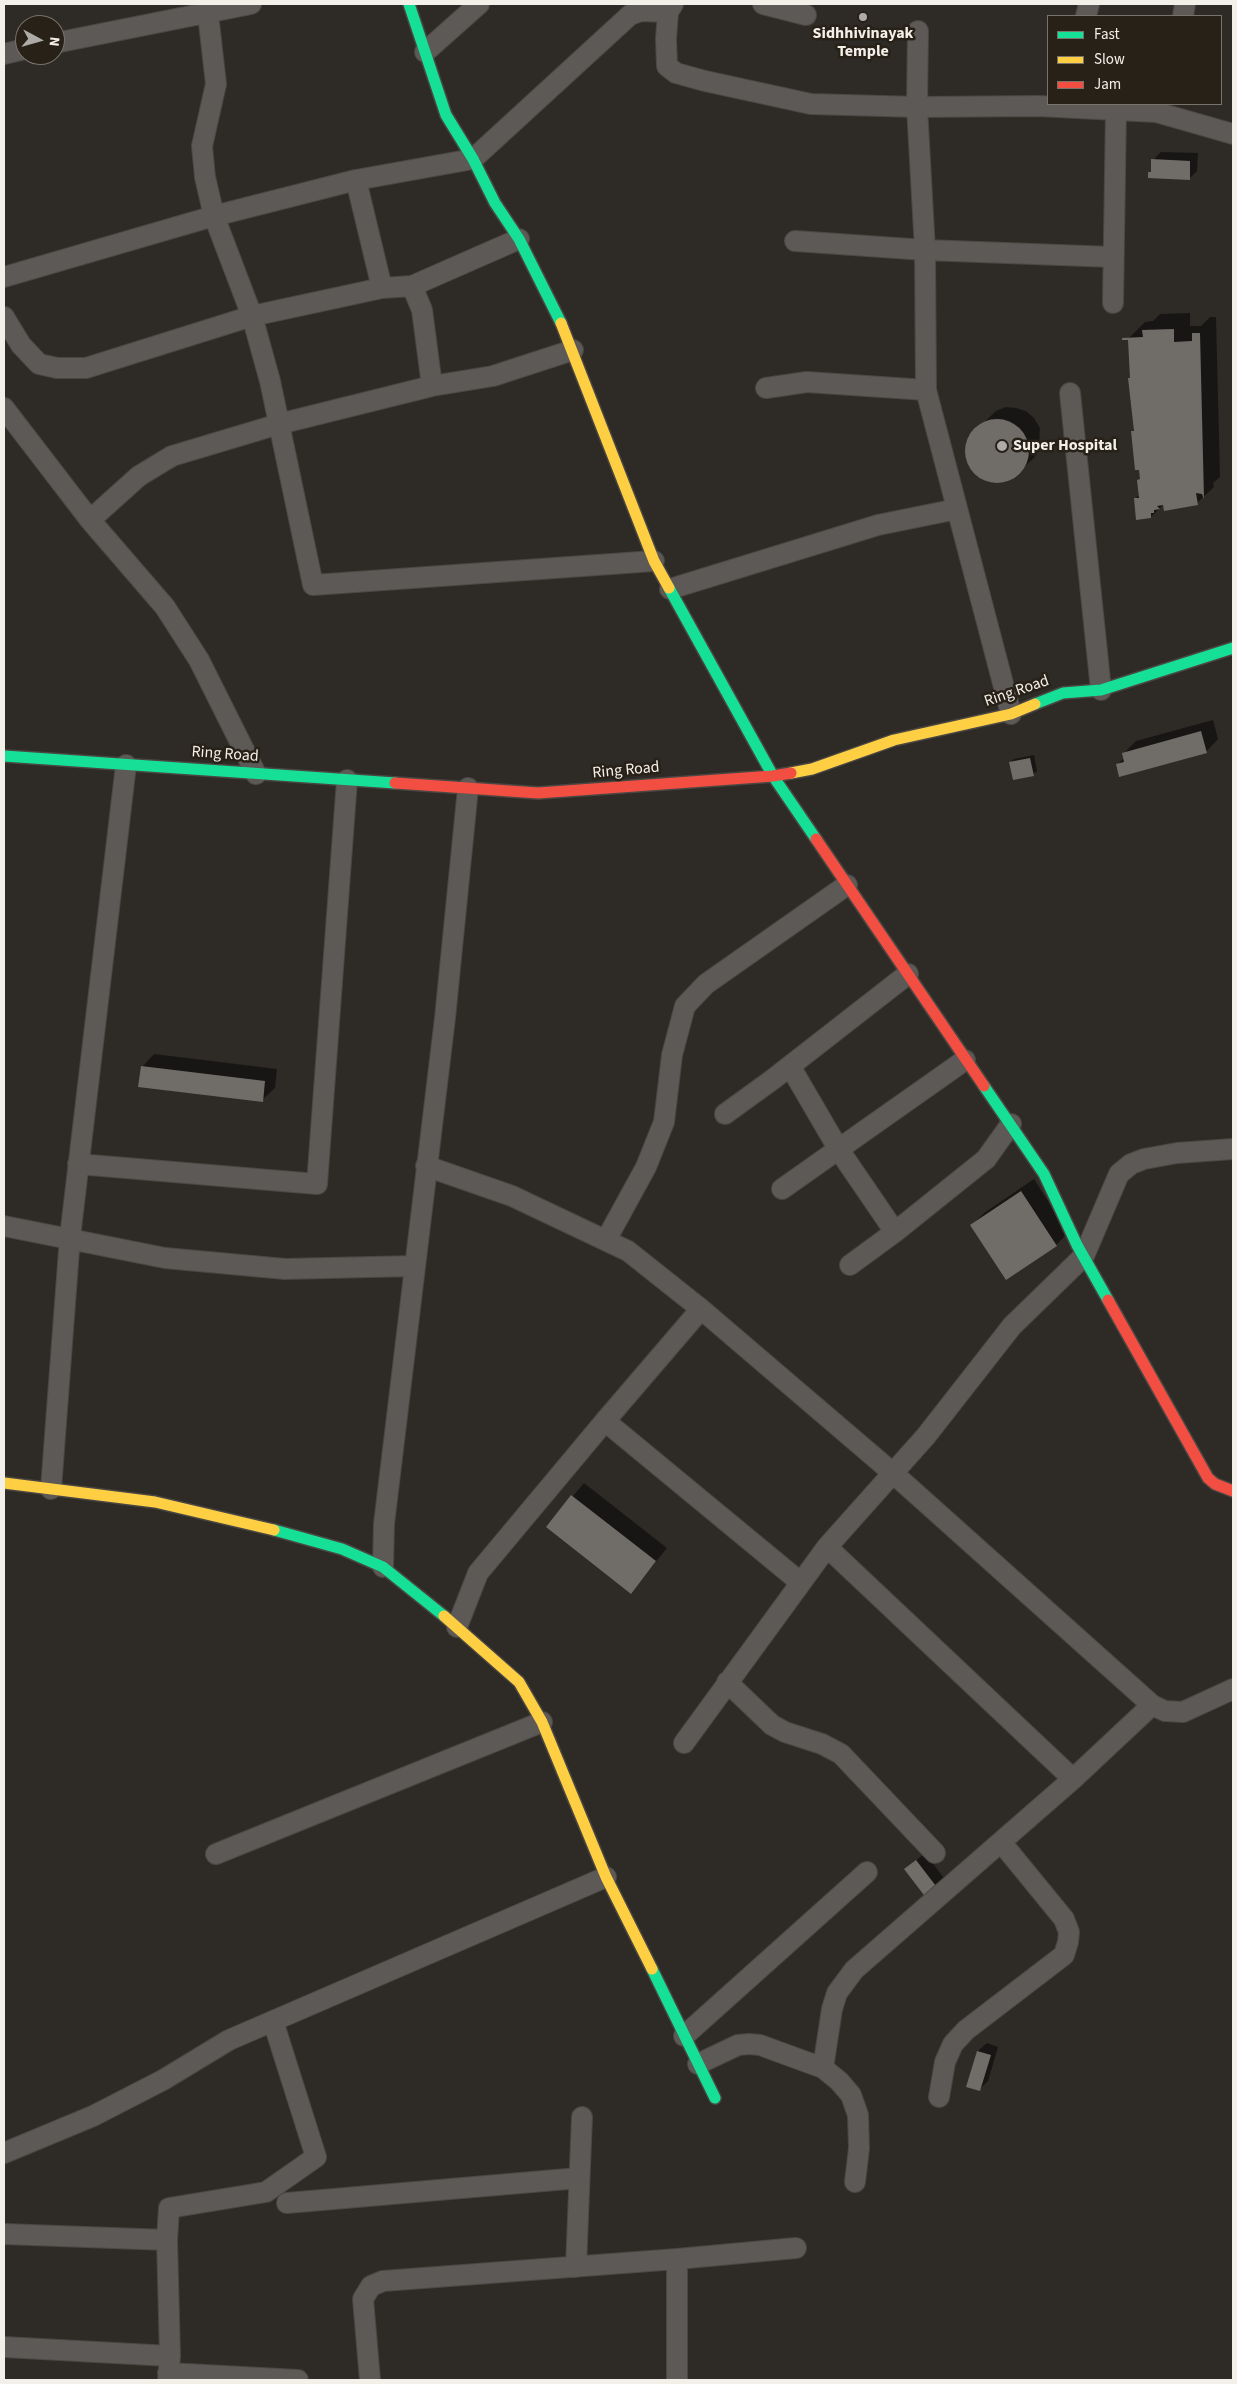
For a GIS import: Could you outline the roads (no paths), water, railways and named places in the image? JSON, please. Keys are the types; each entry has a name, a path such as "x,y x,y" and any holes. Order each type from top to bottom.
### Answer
{"street":[{"path":"65,41 251,4"},
{"path":"409,4 446,115 473,160 495,203 519,239 573,350 654,561 773,776 1044,1174 1066,1224 1208,1478 1214,1484 1233,1491"},
{"path":"425,52 479,4"},
{"path":"763,4 806,15"},
{"path":"4,277 214,216 356,180 473,160 630,15 641,11 671,8 665,56 666,66 676,73 812,104 917,107 1038,106 1156,112 1233,134"},
{"path":"208,14 216,84 202,146 205,177 214,216 252,316 279,424 313,585 654,561"},
{"path":"918,31 917,107 925,250 926,390 1011,714"},
{"path":"1113,304 1116,110"},
{"path":"356,180 382,288"},
{"path":"4,316 21,346 38,364 57,368 86,368 252,316 382,288 412,286 519,239"},
{"path":"795,241 925,250 1113,257"},
{"path":"412,286 422,310 432,386"},
{"path":"90,520 139,476 172,456 279,424 432,386 493,376 573,350"},
{"path":"766,388 807,382 926,390"},
{"path":"1070,393 1101,690"},
{"path":"4,408 90,520 165,607 199,660 256,774"},
{"path":"670,589 878,525 957,509"},
{"name":"Ring Road","path":"4,756 538,793 773,776 812,769 894,740 1011,714 1063,693 1101,690 1216,651 1233,648"},
{"path":"51,1489 70,1237 126,765"},
{"path":"78,1164 317,1184 347,780"},
{"path":"383,1566 384,1524 445,1018 468,788"},
{"path":"606,1240 646,1167 664,1122 672,1055 685,1006 706,984 847,885"},
{"path":"725,1114 908,974"},
{"path":"782,1189 965,1060"},
{"path":"790,1066 839,1150 895,1232"},
{"path":"850,1265 895,1232 986,1159 1011,1124"},
{"path":"684,1743 826,1547 894,1474 1012,1326 1084,1256 1118,1174 1131,1164 1144,1159 1177,1153 1233,1149"},
{"path":"426,1166 512,1196 628,1251 701,1309 894,1474 1152,1705 1165,1711 1183,1712 1233,1689"},
{"path":"4,1226 70,1237 165,1258 276,1268 414,1266"},
{"path":"457,1627 478,1573 701,1309"},
{"path":"605,1421 800,1582"},
{"path":"4,1483 164,1504 290,1534 342,1549 383,1566 457,1627 519,1682 542,1722 606,1876 715,2098"},
{"path":"826,1547 1073,1779"},
{"path":"727,1682 772,1725 785,1732 822,1744 840,1754 935,1853"},
{"path":"823,2068 832,2008 838,1993 854,1970 1073,1779 1152,1705"},
{"path":"216,1854 542,1722"},
{"path":"940,2097 945,2062 953,2044 966,2030 1064,1955 1068,1942 1070,1932 1064,1919 1001,1842"},
{"path":"684,2036 866,1872"},
{"path":"4,2153 93,2116 163,2080 229,2040 606,1876"},
{"path":"169,2370 167,2240 169,2208 266,2192 316,2157 273,2021"},
{"path":"698,2064 738,2044 749,2044 760,2045 823,2068 839,2081 851,2095 858,2115 859,2148 855,2182"},
{"path":"576,2266 582,2117"},
{"path":"287,2203 579,2178"},
{"path":"4,2234 167,2240"},
{"path":"370,2380 363,2299 371,2286 383,2281 796,2248"},
{"path":"677,2259 677,2380"},
{"path":"4,2347 169,2370 298,2380"}],"place":[{"name":"Sidhhivinayak Temple","path":"863,17"},
{"name":"Super Hospital","path":"1002,446"}]}
